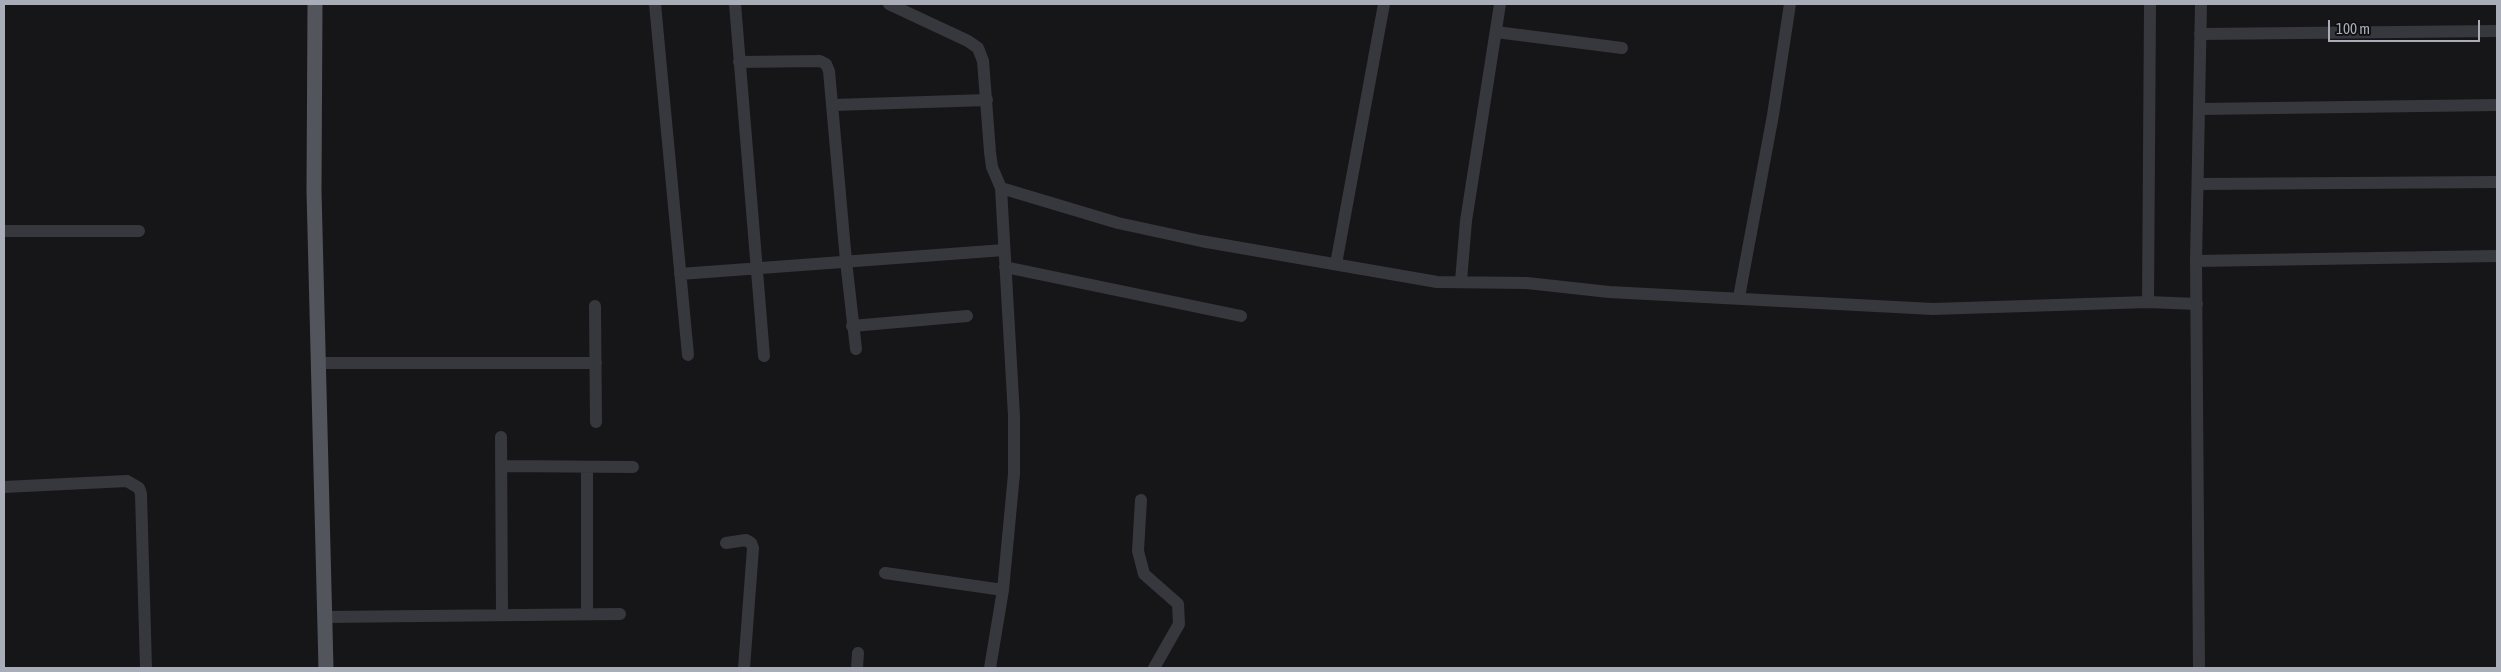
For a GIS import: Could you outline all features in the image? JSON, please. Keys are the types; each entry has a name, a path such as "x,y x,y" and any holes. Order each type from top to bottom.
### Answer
{"main road":[{"path":"315,4 314,191 326,668"}],"street":[{"path":"656,4 688,355"},
{"path":"735,4 764,356"},
{"path":"890,4 908,8 968,41 978,48 983,61 991,159 1001,188 1014,416 1014,474 1003,590 990,668"},
{"path":"1336,264 1384,4"},
{"path":"1461,281 1466,221 1500,4"},
{"path":"1739,297 1773,115 1790,4"},
{"path":"2148,302 2150,4"},
{"path":"2199,668 2196,261 2201,4"},
{"path":"2200,34 2497,31"},
{"path":"1496,32 1622,48"},
{"path":"739,62 820,61 826,64 829,71 834,104 846,261 856,349"},
{"path":"834,104 987,100"},
{"path":"2199,109 2497,106"},
{"path":"2198,184 2497,182"},
{"path":"1001,188 1118,223 1201,241 1412,279 1527,283 1609,292 1739,297 1933,309 2148,302 2197,304"},
{"path":"4,231 139,231"},
{"path":"680,274 1004,250"},
{"path":"2196,261 2497,256"},
{"path":"1005,267 1241,316"},
{"path":"595,306 596,422"},
{"path":"852,326 968,316"},
{"path":"318,363 596,363"},
{"path":"501,437 502,615"},
{"path":"501,466 633,467"},
{"path":"587,467 587,614"},
{"path":"4,487 127,481 138,488 141,494 146,668"},
{"path":"1141,500 1138,551 1144,574 1178,604 1179,624 1154,668"},
{"path":"726,543 746,540 754,548 744,668"},
{"path":"885,573 1003,590"},
{"path":"325,617 620,614"},
{"path":"857,668 858,653"}]}
